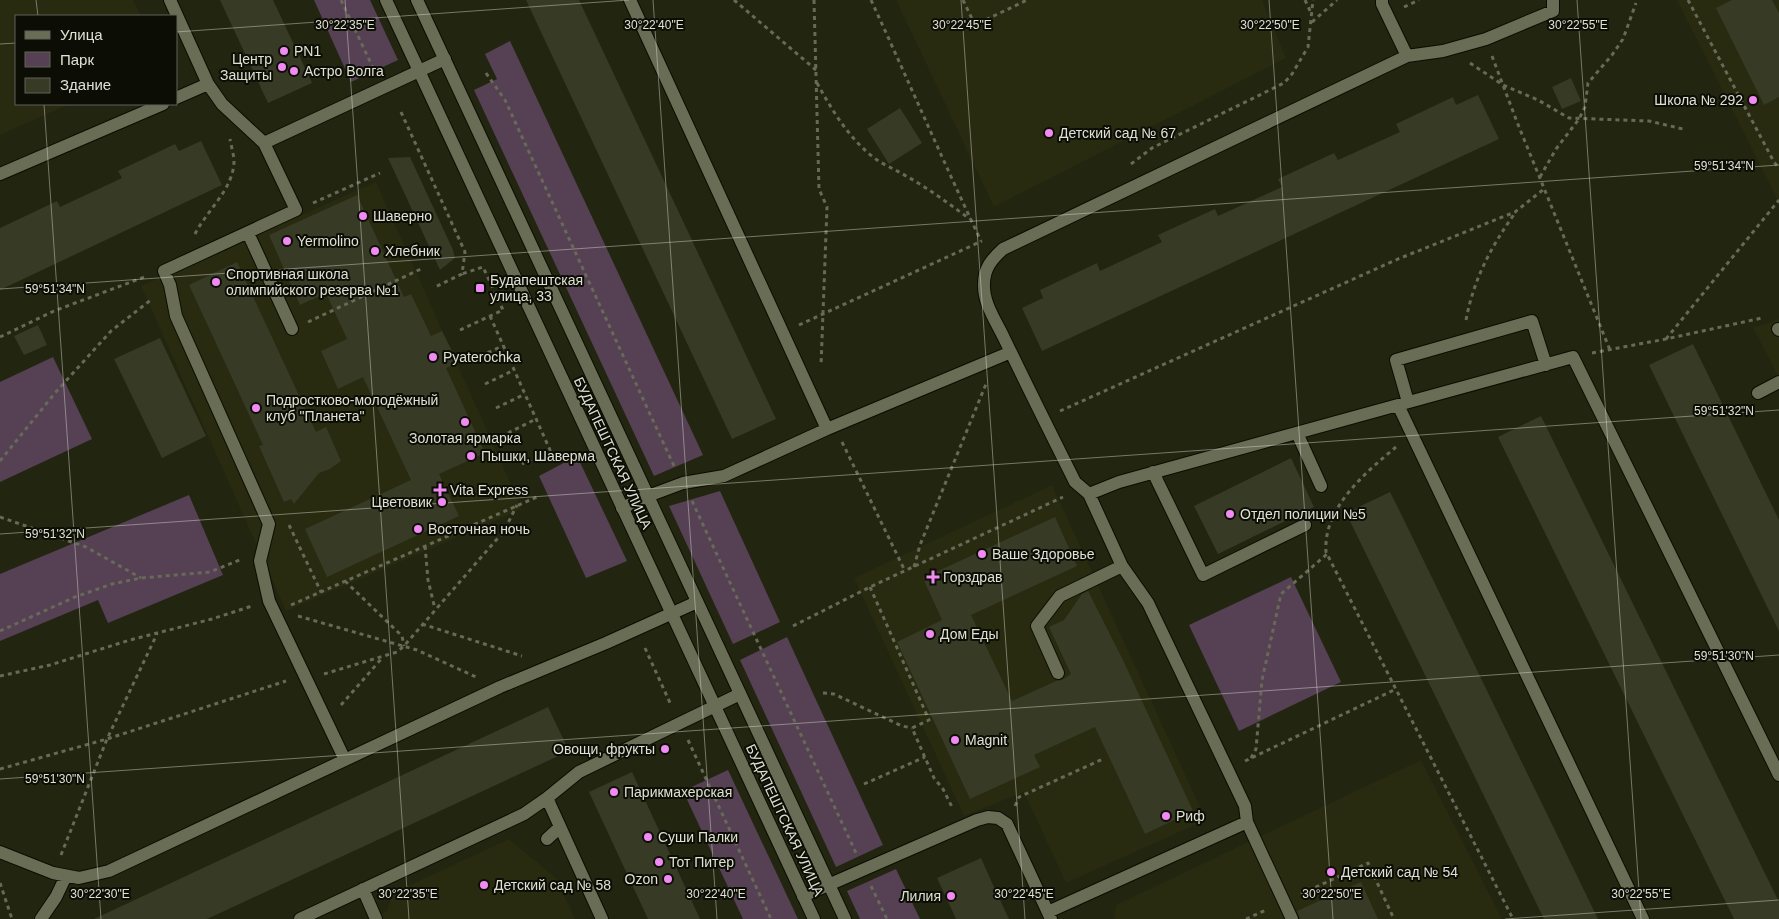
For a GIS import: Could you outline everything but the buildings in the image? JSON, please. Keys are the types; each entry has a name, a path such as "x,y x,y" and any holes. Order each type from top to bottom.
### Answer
{"street":[{"path":"170,0 177,15"},
{"name":"БУДАПЕШТСКАЯ УЛИЦА","path":"386,0 814,919"},
{"name":"БУДАПЕШТСКАЯ УЛИЦА","path":"417,0 845,919"},
{"path":"630,0 783,332 831,427"},
{"path":"1382,0 1382,4 1407,56"},
{"path":"1292,919 1247,822 1245,806 1148,603 1122,566 1089,494 1075,482 985,298 986,270 992,259 1004,250 1407,56 1449,49 1486,39 1553,11 1554,0"},
{"path":"178,18 208,84 222,104 264,143 296,210 164,271 170,285 176,316 269,524 260,561 272,607 344,760"},
{"path":"264,143 445,59"},
{"path":"178,97 208,84"},
{"path":"0,174 161,105"},
{"path":"248,233 292,329"},
{"path":"1546,365 1532,322 1396,360 1403,404 1411,433 1643,919"},
{"path":"622,508 683,483 724,476 831,427 1011,352"},
{"path":"1089,494 1119,482 1153,472 1573,357 1779,776"},
{"path":"1758,393 1779,382"},
{"path":"1297,433 1321,486"},
{"path":"1153,472 1203,575 1305,525"},
{"path":"1058,673 1037,626 1060,596 1122,566"},
{"path":"0,852 53,873 66,876 79,878 109,871 500,688 697,602"},
{"path":"300,919 524,814 579,772 740,694"},
{"path":"547,798 602,919"},
{"path":"803,896 961,826 988,817 998,818 1007,824 1050,915 1247,822"},
{"path":"547,839 560,827"},
{"path":"41,919 56,897 66,876"},
{"path":"363,889 376,919"}],"path":[{"path":"341,0 382,88"},
{"path":"734,0 816,70"},
{"path":"814,0 819,189 828,207 821,369"},
{"path":"870,0 981,241"},
{"path":"963,0 975,25 1027,0"},
{"path":"1306,0 1312,16"},
{"path":"1131,165 1152,148 1284,83 1292,74 1308,47 1313,0"},
{"path":"1311,22 1337,0"},
{"path":"1688,0 1774,162 1779,168"},
{"path":"1539,178 1556,149 1579,119 1585,107 1588,83 1623,39 1636,3"},
{"path":"1486,39 1539,178 1610,350"},
{"path":"1449,49 1503,85 1538,100 1569,118 1649,121 1683,129"},
{"path":"486,73 505,100 674,468"},
{"path":"817,83 834,113 850,134 871,156 929,190 971,220"},
{"path":"401,112 465,252 462,274"},
{"path":"182,262 199,226 220,198 229,180 234,160 230,136"},
{"path":"296,210 380,173"},
{"path":"1056,413 1398,259 1515,212 1544,189"},
{"path":"1666,340 1779,200"},
{"path":"1462,341 1469,302 1482,266 1515,212"},
{"path":"783,332 990,237"},
{"path":"435,287 462,274 483,267 503,310 460,330"},
{"path":"292,329 423,268"},
{"path":"0,337 63,308 133,280 164,271"},
{"path":"0,461 56,393 111,331 170,285"},
{"path":"490,316 550,450 522,464"},
{"path":"1573,357 1666,340 1763,317"},
{"path":"473,359 503,346"},
{"path":"914,567 920,545 997,358"},
{"path":"485,384 514,370"},
{"path":"496,408 525,394"},
{"path":"508,433 536,419"},
{"path":"831,427 905,571"},
{"path":"1411,433 1383,457 1339,505 1329,524 1327,554 1513,919"},
{"path":"793,626 870,587 1065,496 1075,482"},
{"path":"0,676 50,665 130,640 212,619 272,607 321,592 537,497"},
{"path":"691,499 858,856"},
{"path":"304,675 318,676 397,652 504,531 517,505"},
{"path":"0,517 86,547 141,578"},
{"path":"285,517 321,592"},
{"path":"425,546 428,580 435,610"},
{"path":"0,631 75,597 112,584 141,578 210,572 262,552"},
{"path":"1251,758 1256,749 1262,680 1281,594 1327,554"},
{"path":"345,581 402,636 404,646"},
{"path":"823,693 834,694 902,726 912,728 929,720 870,587"},
{"path":"272,607 293,615 417,650 500,688"},
{"path":"422,624 552,665"},
{"path":"59,858 107,739 158,633"},
{"path":"326,722 383,656"},
{"path":"0,769 107,739 287,681"},
{"path":"1238,765 1396,689"},
{"path":"912,728 934,778 943,789 961,826"},
{"path":"864,784 925,756"},
{"path":"1007,824 1019,797 1102,759"},
{"path":"706,780 771,919"},
{"path":"1246,919 1368,863 1394,919"},
{"path":"869,881 887,919"},
{"path":"0,883 12,919"}],"shaded area":[{"path":"0,0 133,0 140,15 15,15 15,105 68,105 0,135"},
{"name":"Детский сад № 67","path":"896,0 1262,0 1286,58 994,207"},
{"name":"Школа № 292","path":"1677,0 1779,0 1779,202 1778,201"},
{"path":"376,182 522,509 286,611 141,286"},
{"path":"1779,319 1779,378 1753,328"},
{"path":"1052,485 1206,820 1066,883 1024,792 964,816 854,578"},
{"name":"Детский сад № 54","path":"1421,760 1502,919 1114,919 1116,905"},
{"name":"Детский сад № 58","path":"509,839 556,878 575,919 370,919 387,911 393,893"}],"green space":[{"path":"314,0 370,0 398,60 351,82"},
{"path":"510,41 703,455 654,476 474,90 497,79 485,54"},
{"path":"53,357 92,439 0,482 0,382"},
{"path":"577,456 627,561 586,578 539,476"},
{"path":"720,491 780,622 733,644 669,506"},
{"path":"189,495 223,575 108,623 98,600 0,641 0,574"},
{"path":"1291,577 1341,682 1239,731 1189,625"},
{"path":"787,637 883,845 836,867 740,660"},
{"path":"728,770 798,919 743,919 683,791"},
{"path":"896,869 920,919 860,919 847,891"}],"place":[{"name":"PN1","path":"284,51"},
{"name":"Центр Защиты","path":"282,67"},
{"name":"Астро Волга","path":"294,71"},
{"name":"Школа № 292","path":"1753,100"},
{"name":"Детский сад № 67","path":"1049,133"},
{"name":"Шаверно","path":"363,216"},
{"name":"Yermolino","path":"287,241"},
{"name":"Хлебник","path":"375,251"},
{"name":"Спортивная школа олимпийского резерва №1","path":"216,282"},
{"name":"Будапештская улица, 33","path":"480,288"},
{"name":"Pyaterochka","path":"433,357"},
{"name":"Подростково-молодёжный клуб \"Планета\"","path":"256,408"},
{"name":"Золотая ярмарка","path":"465,422"},
{"name":"Пышки, Шаверма","path":"471,456"},
{"name":"Vita Express","path":"440,490"},
{"name":"Цветовик","path":"442,502"},
{"name":"Отдел полиции №5","path":"1230,514"},
{"name":"Восточная ночь","path":"418,529"},
{"name":"Ваше Здоровье","path":"982,554"},
{"name":"Горздрав","path":"933,577"},
{"name":"Дом Еды","path":"930,634"},
{"name":"Magnit","path":"955,740"},
{"name":"Овощи, фрукты","path":"665,749"},
{"name":"Парикмахерская","path":"614,792"},
{"name":"Риф","path":"1166,816"},
{"name":"Суши Палки","path":"648,837"},
{"name":"Тот Питер","path":"659,862"},
{"name":"Детский сад № 54","path":"1331,872"},
{"name":"Ozon","path":"668,879"},
{"name":"Детский сад № 58","path":"484,885"},
{"name":"Лилия","path":"951,896"}]}
